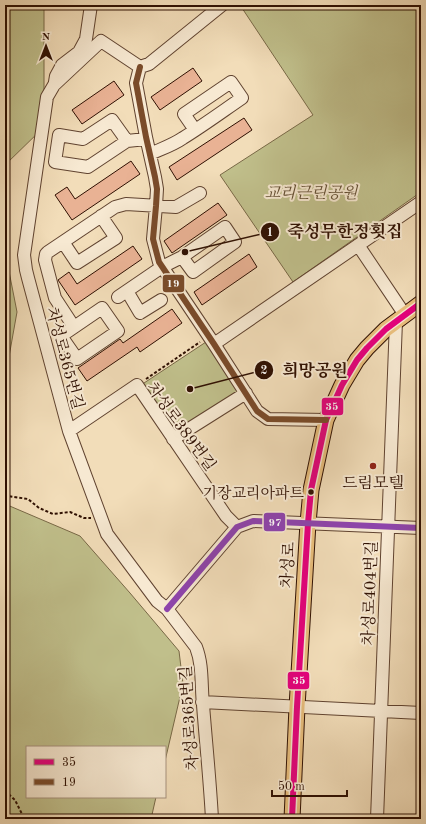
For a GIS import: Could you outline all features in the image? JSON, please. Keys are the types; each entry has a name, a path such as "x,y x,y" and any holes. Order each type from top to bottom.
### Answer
{"main road":[{"name":"차성로","path":"292,819 308,523 311,490 326,420 342,385 357,360 377,337 421,303"}],"street":[{"path":"54,85 56,76 62,65 79,52 86,39 91,5"},
{"path":"222,5 149,64 140,67 136,83 157,189 153,239 162,268 212,340 257,411 268,419 326,420"},
{"name":"차성로365번길","path":"140,67 101,41 54,85 47,96 24,255 26,274 69,431 107,534 157,601 167,609 196,647 200,660 212,819"},
{"path":"150,154 182,139 242,98 231,82 184,114 195,130"},
{"path":"127,142 112,120 83,139 59,135 55,162 88,167 127,142 146,139"},
{"path":"74,327 55,298 45,260 46,254 101,216 120,205 130,204 176,207 200,193"},
{"path":"212,340 421,202"},
{"path":"63,242 77,263 116,238 101,216"},
{"path":"358,245 400,318"},
{"path":"161,300 140,313 122,294 182,257"},
{"path":"102,308 118,331 77,359 61,336 74,327 102,308"},
{"name":"차성로404번길","path":"377,819 388,527 400,318"},
{"name":"차성로389번길","path":"69,431 136,386 226,516 237,527"},
{"path":"173,439 246,394"},
{"path":"167,609 237,527 253,522 421,528"},
{"path":"202,702 421,714"}],"path":[{"path":"136,386 212,340"},
{"path":"5,494 8,496 28,499 39,508 53,514 70,512 84,518 96,518 100,516"},
{"path":"5,791 15,800 23,819"}],"green space":[{"path":"5,5 44,5 44,127 5,165"},
{"name":"교리근린공원","path":"240,5 421,5 421,192 293,282 220,175 313,115"},
{"path":"5,251 17,312 5,379"},
{"path":"206,342 238,392 176,430 172,428 141,385"},
{"path":"5,504 80,536 179,651 183,684 166,757 166,746 26,746 26,798 156,798 151,819 5,819"}],"building":[{"path":"193,68 202,81 160,110 151,97"},
{"path":"114,81 124,95 82,124 72,110"},
{"path":"244,118 252,130 177,180 169,167"},
{"path":"131,161 140,174 72,220 55,195 67,187 75,199"},
{"path":"218,203 227,215 172,253 164,241"},
{"path":"133,246 142,259 75,305 58,280 69,272 77,284"},
{"path":"249,254 257,267 202,305 194,292"},
{"path":"172,309 182,323 140,352 137,347 87,381 78,368 120,339 123,343"}],"transit line":[{"name":"19","path":"140,67 136,83 157,189 153,239 159,262 257,411 268,419 326,420"},
{"name":"35","path":"292,819 308,523 311,490 326,420 342,385 357,360 386,329 421,303"},
{"name":"97","path":"167,609 237,527 253,521 421,528"}],"place":[{"name":"죽성무한정횟집","path":"185,252"},
{"name":"희망공원","path":"190,389"},
{"name":"드림모텔","path":"373,466"},
{"name":"기장교리아파트","path":"311,492"}]}
